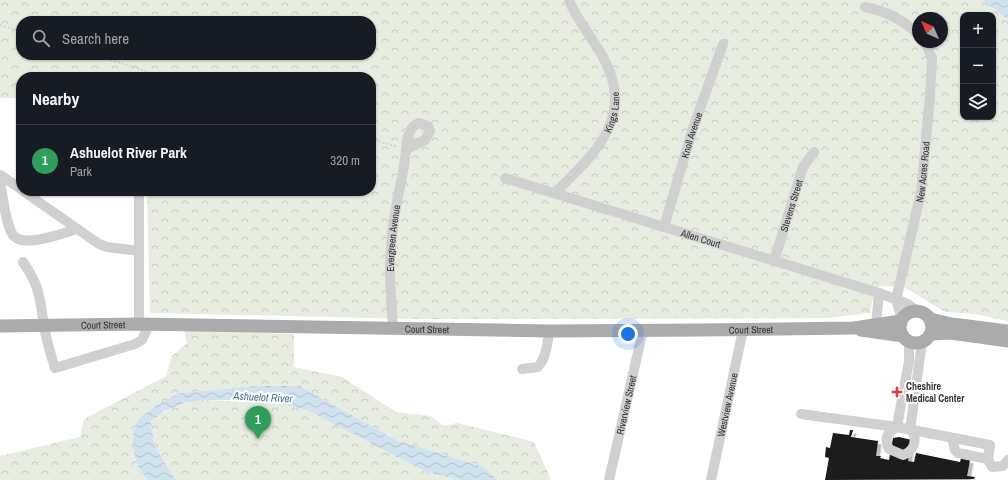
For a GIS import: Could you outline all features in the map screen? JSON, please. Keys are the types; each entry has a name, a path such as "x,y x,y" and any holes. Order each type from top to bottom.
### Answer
{"main road":[{"name":"Court Street","path":"0,326 144,325 549,331 744,330 854,328 902,320 909,313 917,311"},
{"path":"917,311 927,315 932,323 927,338"},
{"path":"930,319 952,324 1008,331"},
{"path":"902,320 900,329 906,339"},
{"name":"Court Street","path":"854,328 906,339 927,338 951,333 1008,340"}],"street":[{"name":"Kings Lane","path":"555,193 593,156 611,123 616,97 614,82 606,63 569,0"},
{"path":"865,7 880,10 892,15 912,30"},
{"name":"Knoll Avenue","path":"664,227 691,134 723,44"},
{"name":"New Acres Road","path":"896,300 921,192 932,58 928,48"},
{"name":"Evergreen Avenue","path":"393,328 390,293 391,238 407,149"},
{"name":"Stevens Street","path":"774,261 803,167 814,152"},
{"path":"0,174 16,185"},
{"name":"Allen Court","path":"505,178 879,293 908,304 917,311"},
{"path":"0,181 9,228 18,240 39,240 77,228"},
{"path":"31,196 106,247 139,251"},
{"path":"23,262 42,302 44,326 55,368 135,344 142,340 144,325 139,251 139,196"},
{"path":"876,324 879,293"},
{"path":"896,300 902,320"},
{"name":"Riverview Street","path":"609,480 642,330"},
{"name":"Westview Avenue","path":"711,480 744,330"},
{"path":"522,369 538,368 542,363 548,343 549,331"},
{"path":"910,430 927,338"},
{"path":"906,339 909,362 897,427 888,433 886,440 889,449 899,454 907,454 914,445 914,434 910,430"},
{"path":"801,414 897,427 990,445 988,459 992,467 997,468 1003,466 1008,460"},
{"path":"952,438 955,450 958,452 988,459"}],"path":[{"path":"0,25 16,30"},
{"path":"111,60 148,72"},
{"path":"376,140 407,149"}],"green space":[{"path":"0,0 1008,0 1008,321 974,314 945,312 904,287 880,286 872,301 870,313 828,318 417,319 150,313 147,196 376,196 376,72 16,72 16,99 14,98 0,98"},
{"path":"184,330 294,334 294,367 342,377 396,412 431,416 443,426 457,423 534,442 551,480 498,480 484,467 396,440 300,386 254,386 180,393 158,404 133,449 137,465 148,480 0,480 0,456 80,437 84,419 166,376 172,356 187,343"},
{"path":"202,400 266,402 283,404 308,411 426,472 461,480 175,480 154,444 151,421 175,407"}],"water":[{"path":"983,0 1008,0 1008,18 1003,16"},
{"name":"Ashuelot River","path":"254,386 300,386 396,440 484,467 498,480 461,480 426,472 308,411 283,404 235,400 202,400 185,403 165,411 151,421 154,444 175,480 148,480 137,465 133,449 133,435 138,420 158,404 180,393"}],"building":[{"path":"850,430 853,430 851,437 878,441 876,456 881,456 880,458 889,460 893,438 899,437 912,440 908,461 914,462 916,453 960,462 961,458 970,460 967,476 975,477 974,479 825,480 829,458 825,457 826,447 830,448 833,433 849,435"}],"place":[{"name":"Cheshire Medical Center","path":"897,392"},
{"name":"Ashuelot River Park","path":"258,439"}]}
